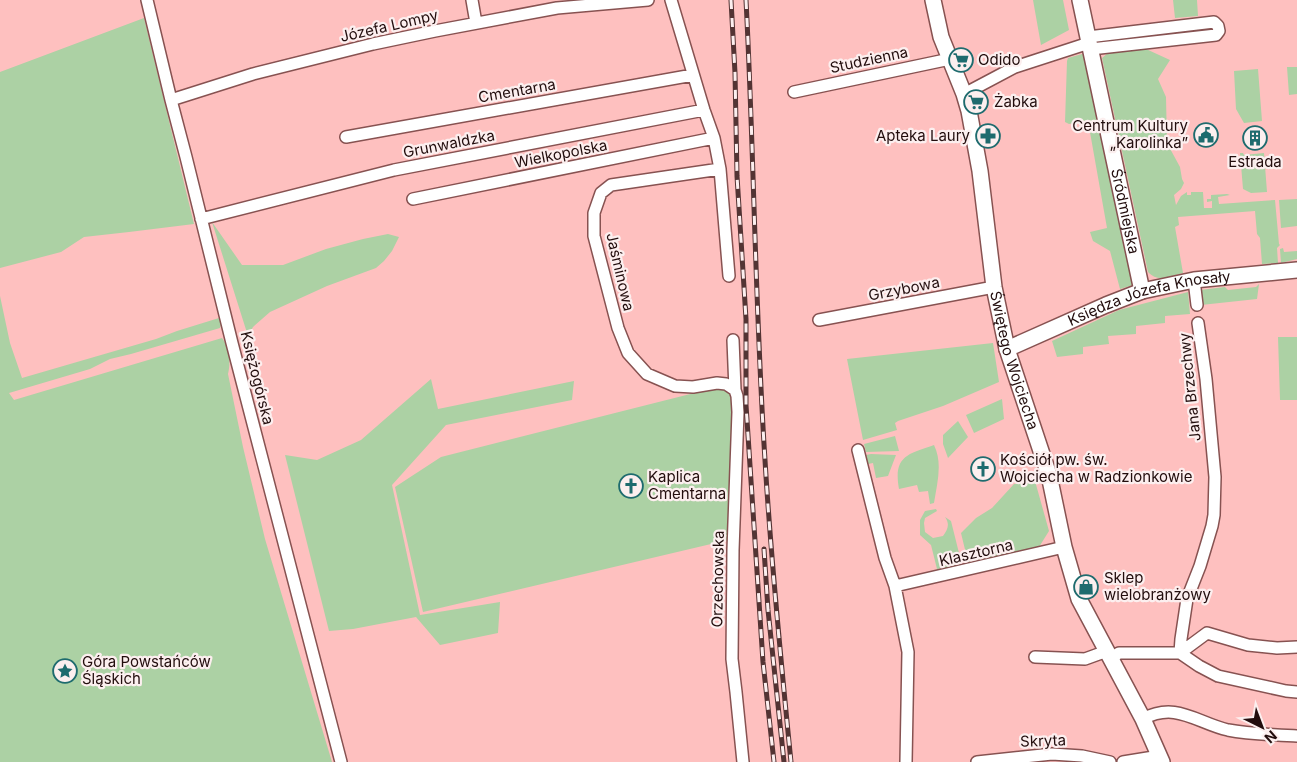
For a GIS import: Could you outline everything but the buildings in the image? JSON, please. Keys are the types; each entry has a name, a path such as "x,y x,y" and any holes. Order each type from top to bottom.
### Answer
{"street":[{"name":"Księżogórska","path":"146,0 340,762"},
{"path":"472,0 476,22"},
{"name":"Józefa Lompy","path":"171,100 263,72 373,44 556,4 648,0"},
{"path":"671,0 714,138 720,169 729,276"},
{"name":"Świętego Wojciecha","path":"933,0 942,37 964,94 968,111 980,171 994,287 1007,348 1048,475 1064,548 1079,599 1143,719 1161,759"},
{"name":"Śródmiejska","path":"1080,0 1142,291"},
{"path":"964,94 1015,67 1089,43 1214,22 1218,26 1219,32 1216,35 1089,43"},
{"name":"Studzienna","path":"794,92 950,58"},
{"name":"Cmentarna","path":"346,137 693,75"},
{"name":"Grunwaldzka","path":"202,219 394,170 704,110"},
{"name":"Wielkopolska","path":"413,199 714,138"},
{"name":"Jaśminowa","path":"720,169 611,185 601,193 594,213 594,236 618,328 628,353 647,374 675,386 693,387 717,383 726,384 736,393"},
{"name":"Księdza Józefa Knosały","path":"1007,348 1142,291 1194,280 1297,270"},
{"path":"1194,280 1197,305"},
{"name":"Grzybowa","path":"819,320 994,287"},
{"name":"Jana Brzechwy","path":"1180,653 1187,599 1200,566 1214,515 1215,477 1206,379 1198,323"},
{"name":"Orzechowska","path":"733,340 738,412 732,559 732,659 743,762"},
{"path":"858,450 885,558 895,586 908,652 906,762"},
{"name":"Klasztorna","path":"895,586 1064,548"},
{"path":"1180,653 1207,633 1248,645 1278,648 1297,647"},
{"path":"1035,657 1085,659 1119,653 1180,653 1218,676 1297,692"},
{"path":"1143,719 1152,714 1168,711 1185,714 1227,730 1297,736"},
{"name":"Skryta","path":"977,762 1029,759 1052,754 1082,756 1110,762"},
{"path":"1123,762 1161,759"}],"green space":[{"path":"1033,0 1063,0 1069,30 1041,45"},
{"path":"1173,0 1197,0 1198,16 1175,18"},
{"path":"144,18 194,224 84,237 61,252 0,268 0,72"},
{"path":"1146,49 1170,60 1158,79 1166,97 1167,143 1180,167 1184,183 1181,189 1174,195 1176,205 1181,196 1187,192 1187,195 1191,195 1191,192 1203,192 1204,208 1212,208 1212,201 1207,202 1207,199 1211,199 1211,195 1230,195 1218,197 1219,204 1275,200 1280,245 1277,248 1278,263 1262,264 1255,211 1178,217 1179,225 1175,227 1183,273 1160,278 1148,272 1102,58 1108,53"},
{"path":"1082,54 1087,55 1133,285 1120,289 1110,251 1093,241 1090,232 1107,228 1088,121 1069,124 1065,122 1067,61 1068,58"},
{"path":"1287,67 1297,67 1297,94 1289,95"},
{"path":"1258,69 1262,121 1244,123 1236,109 1234,71"},
{"path":"1240,153 1244,155 1264,153 1267,192 1251,193 1243,189"},
{"path":"1297,199 1297,226 1281,228 1279,200"},
{"path":"212,222 242,265 283,265 326,249 363,239 388,234 399,237 392,251 376,268 327,286 270,312 253,327 248,336"},
{"path":"1283,248 1284,252 1297,251 1297,259 1281,263 1280,249"},
{"path":"1259,284 1257,299 1201,305 1200,290 1225,287 1228,290 1256,287"},
{"path":"1188,292 1190,314 1165,316 1165,323 1136,326 1136,334 1108,336 1109,344 1083,347 1083,354 1057,357 1052,341 1119,310"},
{"path":"0,296 10,343 22,378 156,339 219,318 220,328 110,359 90,369 9,393 14,400 222,338 228,350 228,374 265,539 332,762 0,762"},
{"path":"1278,337 1297,337 1297,400 1280,400"},
{"path":"993,343 999,382 943,406 898,421 895,423 897,430 863,440 847,359"},
{"path":"431,379 438,409 574,381 572,400 446,425 392,485 420,615 500,602 498,633 440,645 416,617 353,629 329,631 285,455 317,460 361,440"},
{"path":"722,386 734,394 728,540 423,612 395,487 441,457"},
{"path":"1002,399 1004,419 974,433 966,415"},
{"path":"958,421 968,437 948,458 943,444 943,435"},
{"path":"895,436 899,451 866,452 864,444"},
{"path":"934,445 939,466 934,503 930,504 928,491 919,492 917,485 899,489 898,469 904,458 910,454"},
{"path":"866,455 896,455 888,476 876,478 873,463 868,464"},
{"path":"1035,481 1049,531 1039,547 968,562 961,533 976,518 992,508 1014,484"},
{"path":"936,509 937,511 925,518 925,532 933,538 943,536 948,526 945,517 951,521 961,561 956,566 937,569 931,545 920,535 920,520 925,511"}],"railway":[{"path":"731,0 735,73 737,176 746,319 746,405 763,662 774,762"},
{"path":"746,0 765,460 773,574 791,762"},
{"path":"764,549 768,610 784,762"}],"place":[{"name":"Odido","path":"961,60"},
{"name":"Żabka","path":"976,102"},
{"name":"Centrum Kultury „Karolinka”","path":"1206,135"},
{"name":"Apteka Laury","path":"988,136"},
{"name":"Estrada","path":"1255,138"},
{"name":"Kościół pw. św. Wojciecha w Radzionkowie","path":"983,469"},
{"name":"Kaplica Cmentarna","path":"631,486"},
{"name":"Sklep wielobranżowy","path":"1086,587"},
{"name":"Góra Powstańców Śląskich","path":"65,671"}]}
